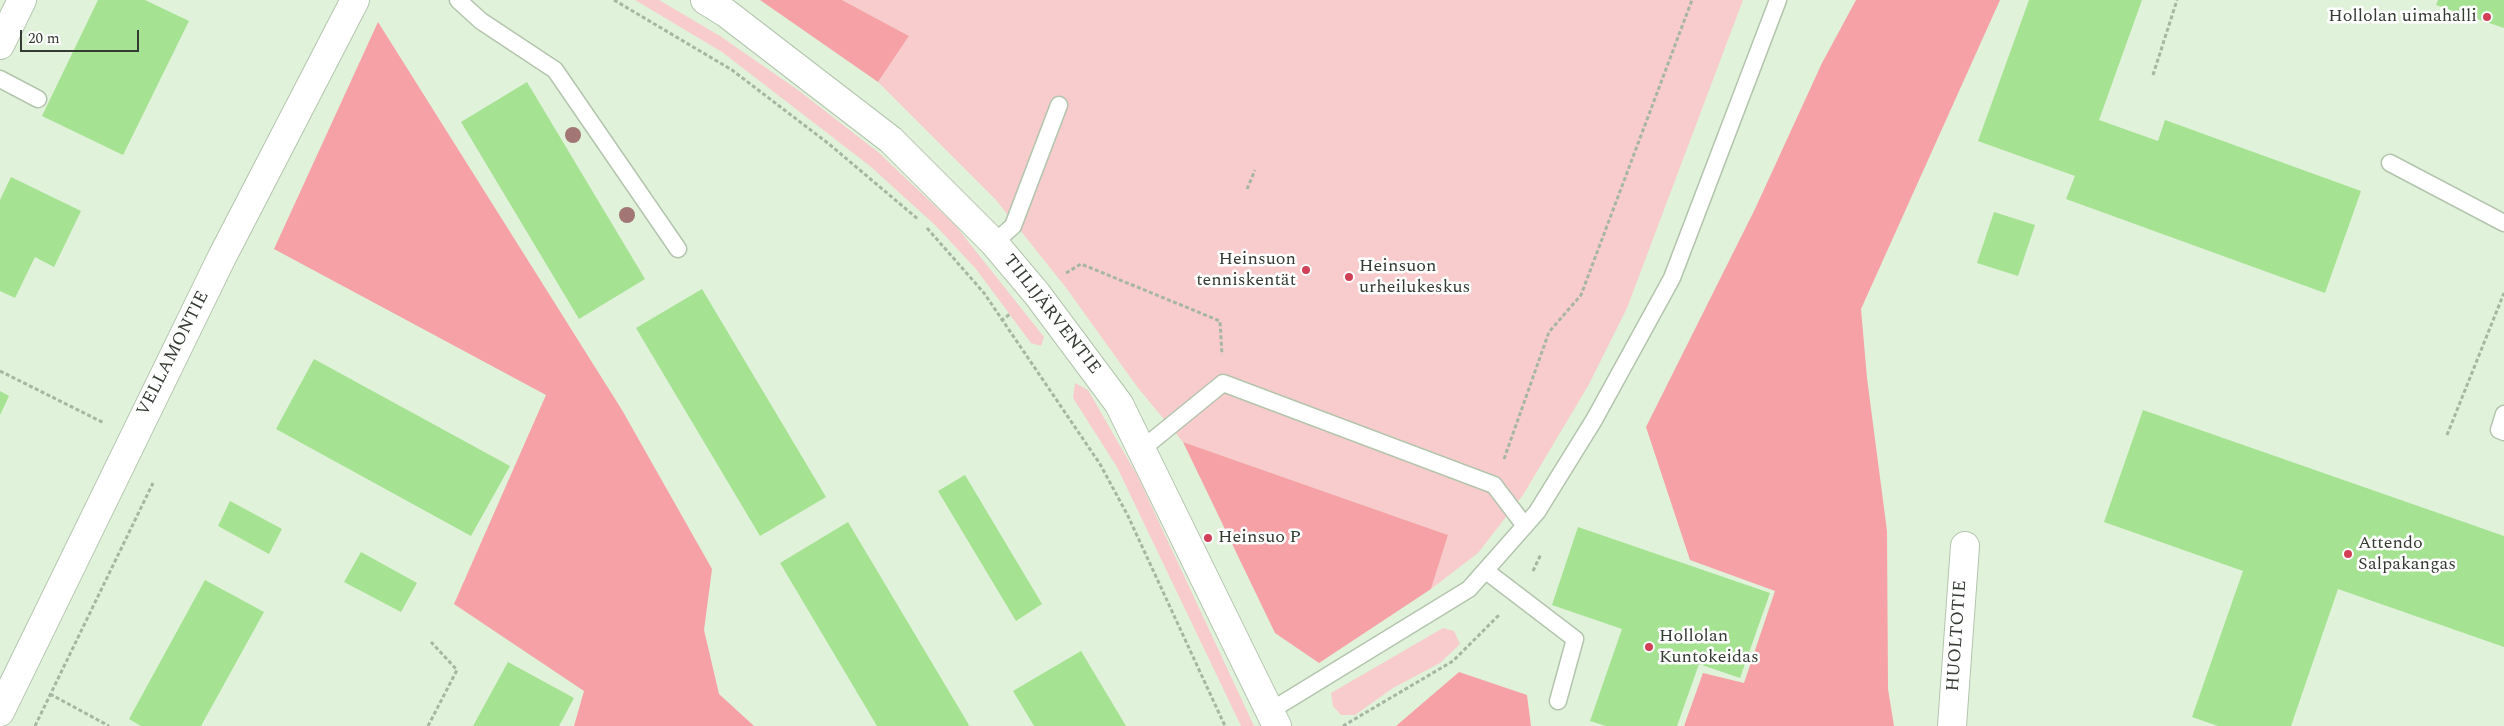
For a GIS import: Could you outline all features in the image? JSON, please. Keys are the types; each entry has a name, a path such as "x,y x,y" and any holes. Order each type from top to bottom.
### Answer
{"street":[{"path":"0,45 22,0"},
{"name":"VELLAMONTIE","path":"0,712 132,438 355,0"},
{"name":"TIILIJÄRVENTIE","path":"705,0 726,13 891,140 994,243 1037,294 1119,404 1273,719"},
{"name":"HUOLTOTIE","path":"1952,726 1964,546"}],"lane":[{"path":"458,0 481,21 555,70 678,249"},
{"path":"1273,719 1469,589 1537,512 1594,420 1672,278 1778,0"},
{"path":"0,79 38,99"},
{"path":"994,243 1013,226 1060,105"},
{"path":"2390,163 2504,223"},
{"path":"1142,449 1223,383 1494,485 1525,526"},
{"path":"2504,414 2498,430 2504,432"},
{"path":"1486,571 1575,639 1558,702"}],"path":[{"path":"614,0 732,70 829,144 922,223 984,294 1001,321 1068,414 1100,464 1128,516 1225,726"},
{"path":"1494,485 1549,332 1581,296 1692,0"},
{"path":"2153,75 2177,0"},
{"path":"1247,189 1255,170"},
{"path":"1001,321 1054,280 1081,264 1220,321 1223,383"},
{"path":"2447,435 2504,293"},
{"path":"0,371 132,438"},
{"path":"428,726 457,670 432,642"},
{"path":"17,675 109,726"}],"shaded area":[{"path":"635,0 659,0 720,36 798,90 878,152 955,225 1044,337 1041,346 1031,343 976,269 935,225 870,166 722,52"},
{"path":"760,0 842,0 909,36 878,82"},
{"name":"Heinsuon urheilukeskus","path":"842,0 1743,0 1627,308 1588,386 1523,495 1478,553 1431,589 1448,535 1183,442 1138,388 1067,289 996,200 878,82 909,36"},
{"path":"1856,0 2000,0 1861,309 1867,378 1887,531 1888,689 1894,726 1684,726 1703,673 1744,683 1775,591 1690,560 1646,427 1755,209 1822,63"},
{"path":"378,22 622,410 712,569 704,630 719,694 754,726 574,726 584,691 454,604 546,395 274,249"},
{"path":"1075,383 1088,390 1138,477 1254,726 1241,726 1117,467 1073,398"},
{"path":"1183,442 1448,535 1431,589 1319,663 1275,633"},
{"path":"1443,628 1454,631 1460,644 1440,663 1393,688 1355,715 1341,715 1333,706 1331,693"},
{"path":"1459,672 1527,695 1531,726 1396,726"}],"building":[{"path":"98,0 145,0 189,21 123,155 42,116"},
{"path":"2029,0 2142,0 2099,120 2158,141 2165,120 2361,191 2325,293 2066,199 2075,176 1978,141"},
{"name":"Hollolan uimahalli","path":"2438,0 2504,0 2504,28 2436,5"},
{"path":"527,82 645,279 579,319 461,122"},
{"path":"11,177 81,211 54,267 35,257 15,298 0,291 0,200"},
{"path":"1994,212 2035,225 2018,276 1977,263"},
{"path":"702,289 826,497 760,536 636,328"},
{"path":"314,359 510,466 471,536 276,429"},
{"path":"0,391 9,396 0,415"},
{"name":"Attendo Salpakangas","path":"2143,410 2504,536 2504,647 2338,589 2291,726 2218,726 2192,717 2243,571 2104,522"},
{"path":"965,475 1042,604 1016,621 938,491"},
{"path":"230,501 282,529 269,554 218,526"},
{"path":"848,522 968,726 877,726 780,563"},
{"path":"1578,527 1770,593 1740,678 1699,664 1677,726 1606,726 1590,721 1622,629 1552,605"},
{"path":"361,552 417,583 401,612 344,582"},
{"path":"205,580 264,612 201,726 141,726 129,719"},
{"path":"1081,651 1126,726 1034,726 1013,691"},
{"path":"508,662 574,698 559,726 473,726"}],"place":[{"name":"Hollolan uimahalli","path":"2487,17"},
{"name":"Heinsuon tenniskentät","path":"1306,270"},
{"name":"Heinsuon urheilukeskus","path":"1349,277"},
{"name":"Heinsuo P","path":"1208,538"},
{"name":"Attendo Salpakangas","path":"2348,554"},
{"name":"Hollolan Kuntokeidas","path":"1649,647"}]}
